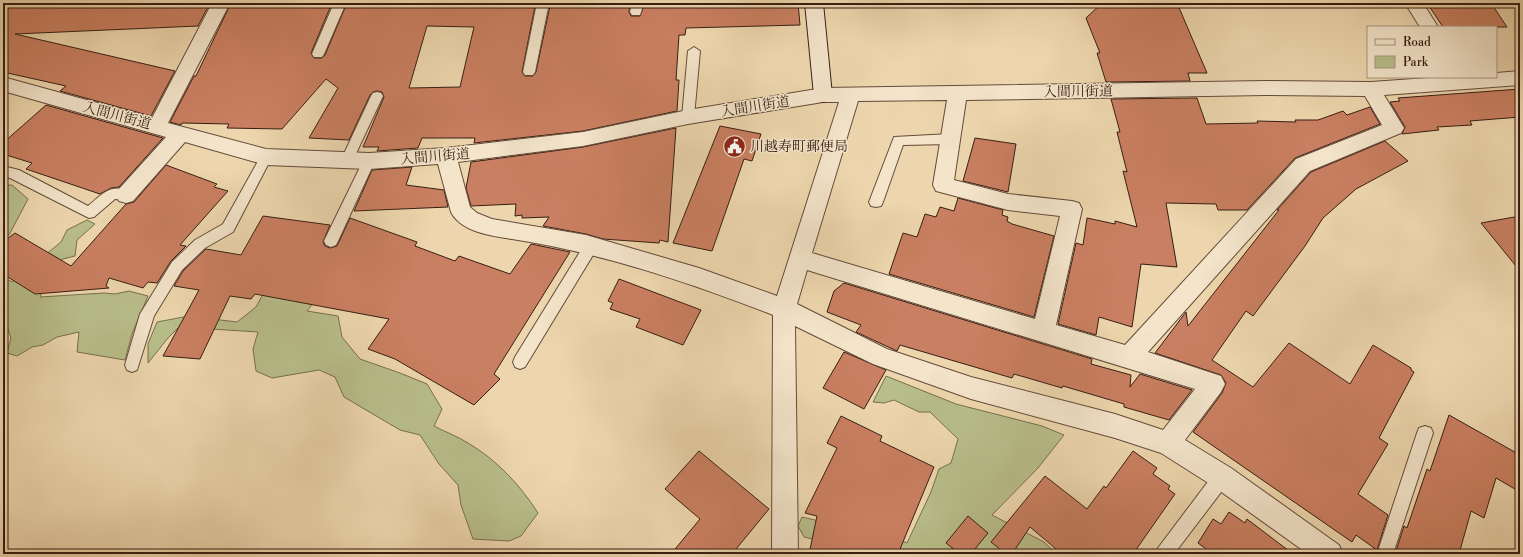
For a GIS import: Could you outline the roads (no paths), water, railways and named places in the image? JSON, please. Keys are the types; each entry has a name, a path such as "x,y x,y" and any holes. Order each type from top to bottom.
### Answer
{"street":[{"path":"157,126 221,3"},
{"path":"814,3 823,95"},
{"path":"1414,3 1428,26"},
{"name":"入間川街道","path":"3,84 266,157 369,160 446,156 583,139 688,117 823,95 1257,88 1371,89 1461,80 1520,78"},
{"path":"1129,357 1249,223 1303,166 1394,128 1371,89"},
{"path":"958,92 943,185 1008,202 1072,209 1044,331"},
{"path":"785,554 784,309 851,94"},
{"path":"126,195 180,133"},
{"path":"446,156 461,212 470,219 491,227 536,234 591,246 699,277 784,309 881,357 971,388 1116,426 1168,443 1222,477 1330,554"},
{"path":"799,258 1044,331 1213,384 1168,443"}],"lane":[{"path":"318,54 340,3"},
{"path":"529,72 543,3"},
{"path":"688,117 694,51"},
{"path":"347,160 377,96"},
{"path":"876,202 898,140 950,139"},
{"path":"132,365 147,314 177,266 200,244 228,228 266,157"},
{"path":"331,241 369,160"},
{"path":"3,171 14,174 89,213 113,193 126,195"},
{"path":"520,362 591,246"},
{"path":"1385,554 1425,433"},
{"path":"1164,554 1222,477"}],"place":[{"name":"川越寿町郵便局","path":"735,146"}]}
